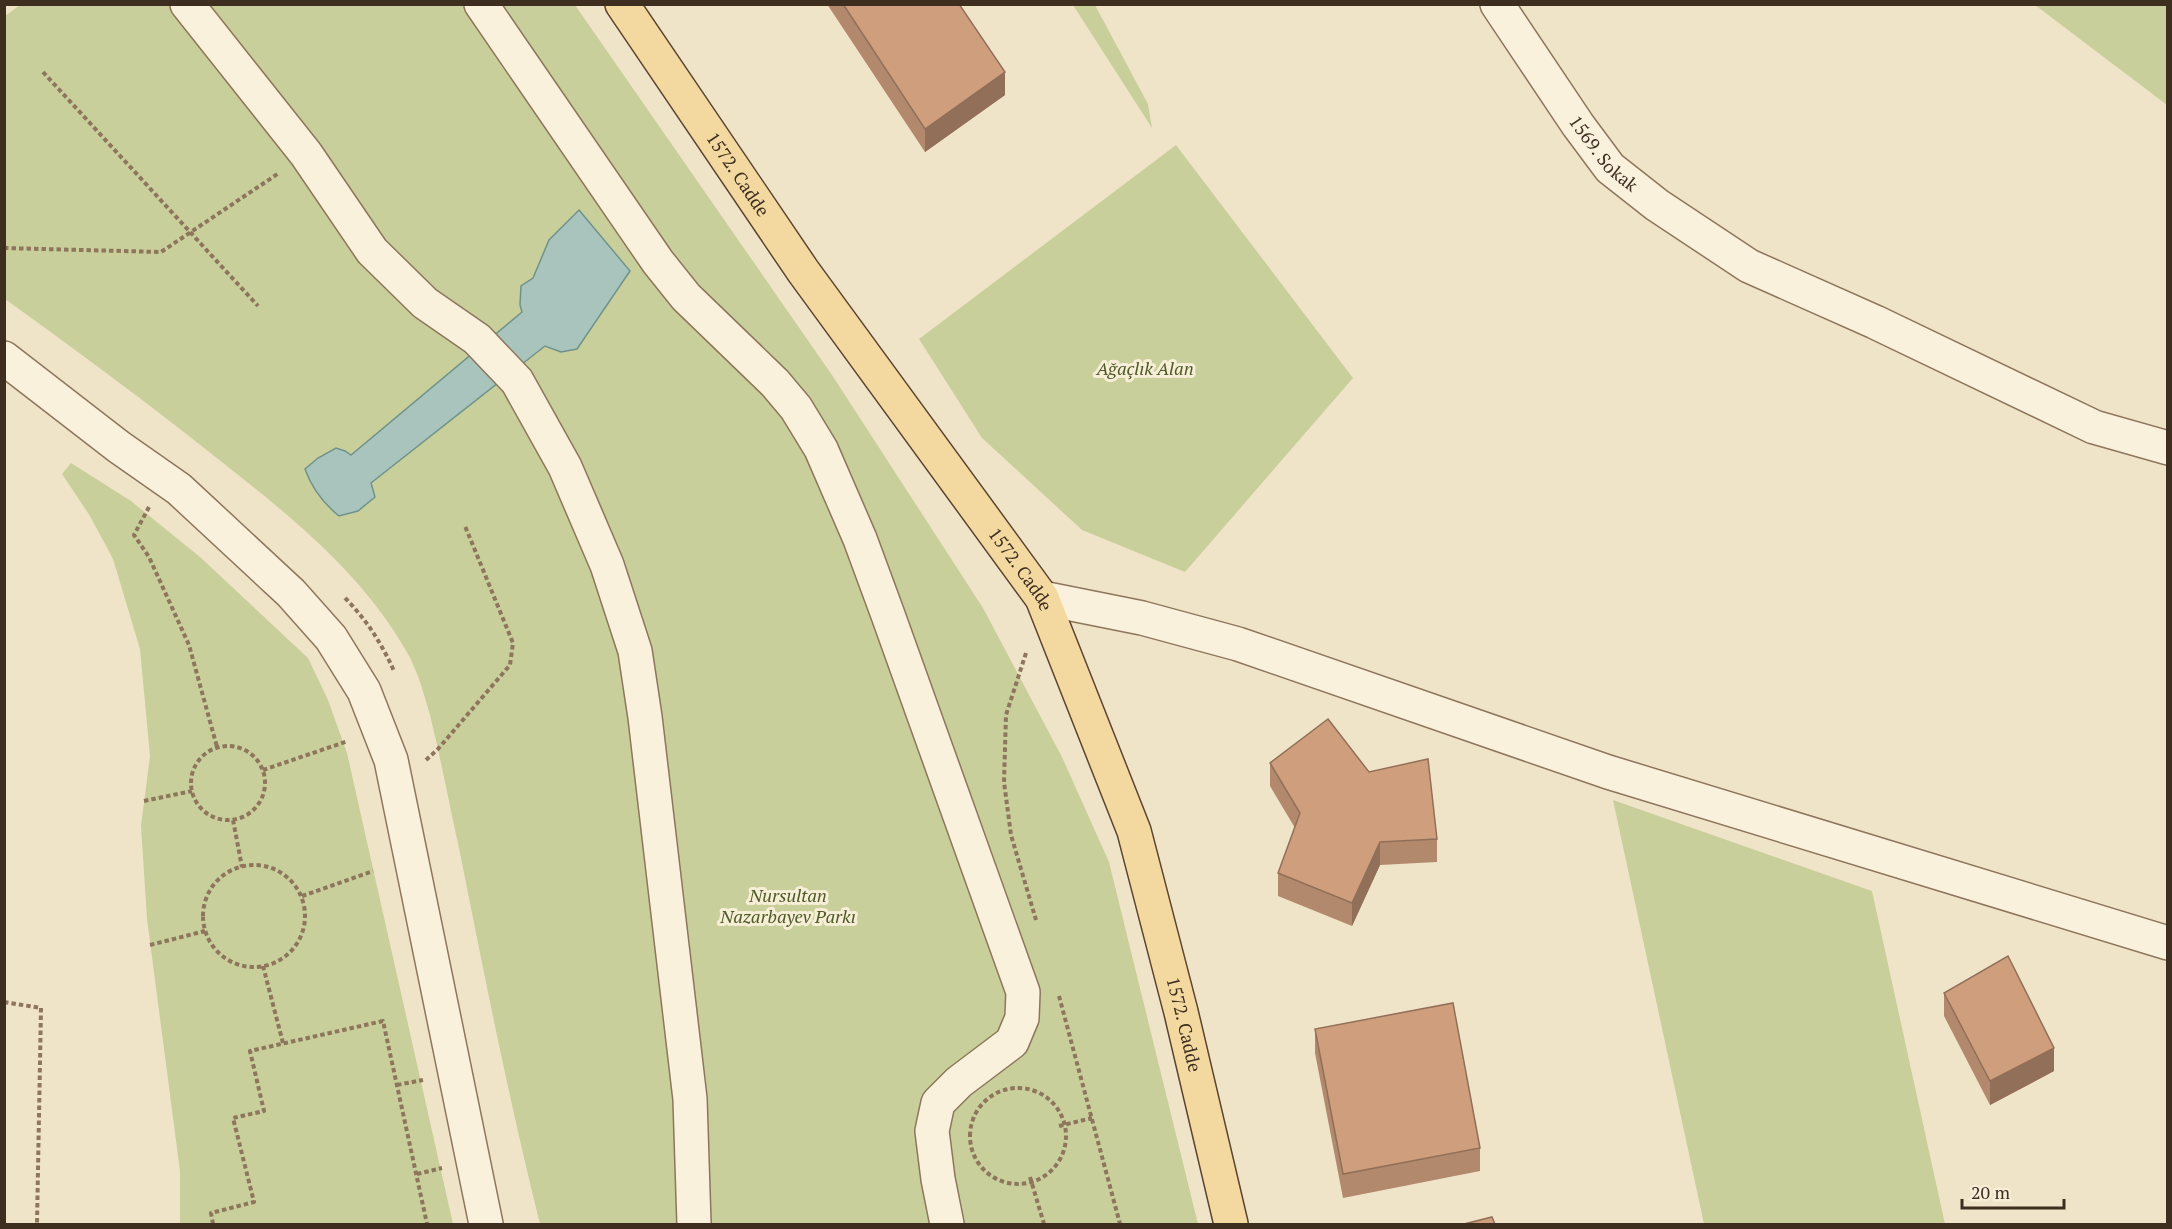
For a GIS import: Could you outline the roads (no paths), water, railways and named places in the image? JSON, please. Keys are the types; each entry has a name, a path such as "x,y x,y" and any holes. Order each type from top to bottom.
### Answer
{"main road":[{"name":"1572. Cadde","path":"622,4 803,271 1042,598 1134,831 1181,1012 1231,1224"}],"street":[{"path":"187,4 306,154 372,251 425,303 477,339 517,381 565,467 611,575 635,651 645,717 690,1099 694,1224"},
{"path":"481,4 658,262 686,297 775,383 796,408 821,449 860,539 1023,992 1022,1018 1012,1042 959,1082 938,1103 932,1131 947,1224"},
{"name":"1569. Sokak","path":"1497,4 1578,126 1610,168 1657,205 1749,266 1875,322 2094,428 2168,448"},
{"path":"4,358 119,447 179,489 291,593 331,638 364,691 391,760 486,1224"},
{"path":"1042,598 1142,618 1238,644 1608,772 2168,944"}],"water":[{"path":"579,210 630,271 577,349 561,352 545,346 371,483 375,497 358,511 339,516 319,495 305,469 318,458 336,448 351,455 522,312 521,286 533,278 549,240"}],"park label":[{"name":"Ağaçlık Alan","path":"1145,369"},
{"name":"Nursultan Nazarbayev Parkı","path":"788,906"}]}
